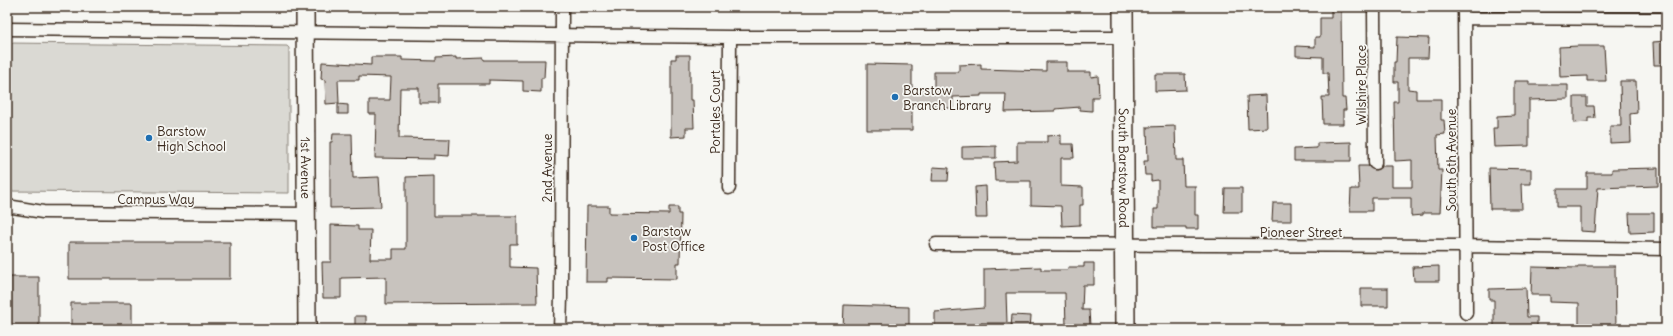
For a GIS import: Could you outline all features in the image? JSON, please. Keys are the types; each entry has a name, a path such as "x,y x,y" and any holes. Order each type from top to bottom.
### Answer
{"main road":[{"name":"South Barstow Road","path":"1124,7 1124,329"}],"street":[{"name":"1st Avenue","path":"305,7 307,329"},
{"name":"2nd Avenue","path":"560,329 562,7"},
{"name":"Wilshire Place","path":"1374,7 1375,163"},
{"path":"1464,13 1666,19"},
{"name":"South 6th Avenue","path":"1464,13 1466,313"},
{"path":"7,29 730,37 1124,37"},
{"name":"Portales Court","path":"729,188 730,37"},
{"name":"Campus Way","path":"7,206 43,212 306,214"},
{"name":"Pioneer Street","path":"936,244 1466,246 1666,249"}],"shaded area":[{"path":"7,43 287,46 289,48 289,193 7,191"}],"building":[{"path":"1331,9 1341,9 1342,98 1345,98 1346,110 1343,110 1343,124 1323,124 1322,97 1329,97 1328,73 1323,73 1323,57 1296,56 1296,46 1315,47 1315,37 1320,37 1320,18 1331,18"},
{"path":"1397,37 1429,38 1428,58 1408,58 1408,89 1416,90 1416,99 1441,99 1441,120 1444,120 1445,134 1437,135 1438,170 1442,170 1440,213 1423,213 1423,215 1411,216 1411,198 1372,198 1372,211 1350,211 1351,189 1359,189 1358,166 1368,166 1375,170 1382,166 1392,166 1392,187 1412,187 1412,160 1395,161 1394,102 1398,102 1398,82 1394,82 1394,62 1396,62"},
{"path":"1666,41 1666,65 1654,65 1653,42"},
{"path":"1604,46 1606,81 1587,81 1587,76 1560,77 1559,47"},
{"path":"676,55 690,55 690,100 693,100 694,128 686,128 686,136 671,137 671,59 676,59"},
{"path":"371,57 402,57 402,60 436,61 436,58 456,57 456,59 484,58 484,60 545,60 544,78 541,78 541,92 523,91 523,81 489,80 489,84 438,84 438,103 419,103 419,88 400,88 399,138 450,139 449,156 434,155 434,159 375,158 376,114 369,114 369,100 390,100 391,77 359,76 359,80 338,80 339,103 326,104 325,80 321,79 322,62 371,65"},
{"path":"1046,62 1067,62 1067,72 1091,72 1091,77 1098,76 1099,97 1092,97 1092,111 1080,110 1080,107 1055,109 1055,111 1005,112 1006,94 981,94 981,96 953,97 953,108 934,108 934,105 912,105 912,130 867,130 867,64 912,65 912,88 934,88 934,72 959,72 959,65 981,64 981,69 1046,71"},
{"path":"1155,74 1185,74 1186,90 1155,91"},
{"path":"1514,81 1529,81 1529,85 1568,85 1568,99 1529,100 1529,146 1494,147 1493,128 1497,128 1497,116 1514,115"},
{"path":"1620,81 1636,81 1637,113 1630,114 1631,142 1610,143 1610,126 1621,126"},
{"path":"1266,95 1267,128 1248,129 1247,96"},
{"path":"1574,97 1587,97 1587,106 1594,106 1595,118 1588,118 1588,122 1574,123"},
{"path":"338,104 348,105 348,114 338,114"},
{"path":"1175,126 1176,160 1183,160 1184,186 1195,186 1195,215 1198,215 1198,229 1186,229 1186,227 1154,227 1154,209 1158,209 1158,180 1151,181 1151,175 1145,175 1144,161 1148,161 1147,127"},
{"path":"333,134 352,134 353,178 379,177 381,207 330,208 330,142 332,142"},
{"path":"1061,135 1061,144 1073,144 1074,158 1061,158 1061,186 1083,187 1083,205 1080,205 1080,225 1062,226 1061,206 1031,205 1031,181 995,181 994,162 1017,161 1017,142 1047,142 1047,136"},
{"path":"1351,142 1351,161 1294,161 1294,149 1317,148 1317,143"},
{"path":"996,146 996,158 962,158 962,147"},
{"path":"933,167 949,168 948,181 932,181"},
{"path":"1489,168 1531,169 1531,184 1521,184 1522,209 1490,209"},
{"path":"1658,168 1658,186 1598,188 1595,232 1580,231 1580,207 1557,207 1557,189 1587,189 1587,173 1612,173 1612,169"},
{"path":"434,176 434,216 517,216 517,244 510,244 510,267 536,268 537,303 386,304 386,277 341,278 341,298 323,298 322,262 331,262 331,225 358,226 358,230 371,230 370,259 393,259 393,249 406,249 406,177"},
{"path":"986,186 987,218 976,218 975,187"},
{"path":"1225,188 1242,188 1242,212 1224,212"},
{"path":"1273,203 1291,203 1291,221 1272,221"},
{"name":"Barstow Post Office","path":"587,206 609,206 609,213 669,214 669,207 678,207 678,214 681,214 680,263 677,263 677,279 608,278 608,282 586,282"},
{"path":"1629,213 1654,213 1654,232 1630,233"},
{"path":"69,242 230,242 230,279 69,279"},
{"path":"1084,263 1094,263 1094,285 1083,285 1082,310 1089,310 1090,326 1066,326 1065,293 1006,293 1007,323 981,323 982,329 935,329 935,312 984,308 984,269 1041,267 1041,270 1068,270 1068,267 1084,267"},
{"path":"1439,266 1439,281 1414,281 1413,267"},
{"path":"1578,266 1615,266 1616,329 1579,329 1579,303 1550,302 1550,295 1531,295 1532,267 1578,268"},
{"path":"7,277 39,277 39,329 7,329"},
{"path":"1361,288 1388,288 1388,306 1361,306"},
{"path":"1526,288 1527,317 1537,317 1537,327 1494,328 1494,300 1489,300 1489,289"},
{"path":"71,303 132,303 132,329 71,329"},
{"path":"844,305 909,307 909,329 843,329"},
{"path":"1012,315 1031,316 1030,329 1011,328"},
{"path":"355,316 366,316 366,329 355,329"}],"place":[{"name":"Barstow Branch Library","path":"895,97"},
{"name":"Barstow High School","path":"149,138"},
{"name":"Barstow Post Office","path":"634,238"}]}
